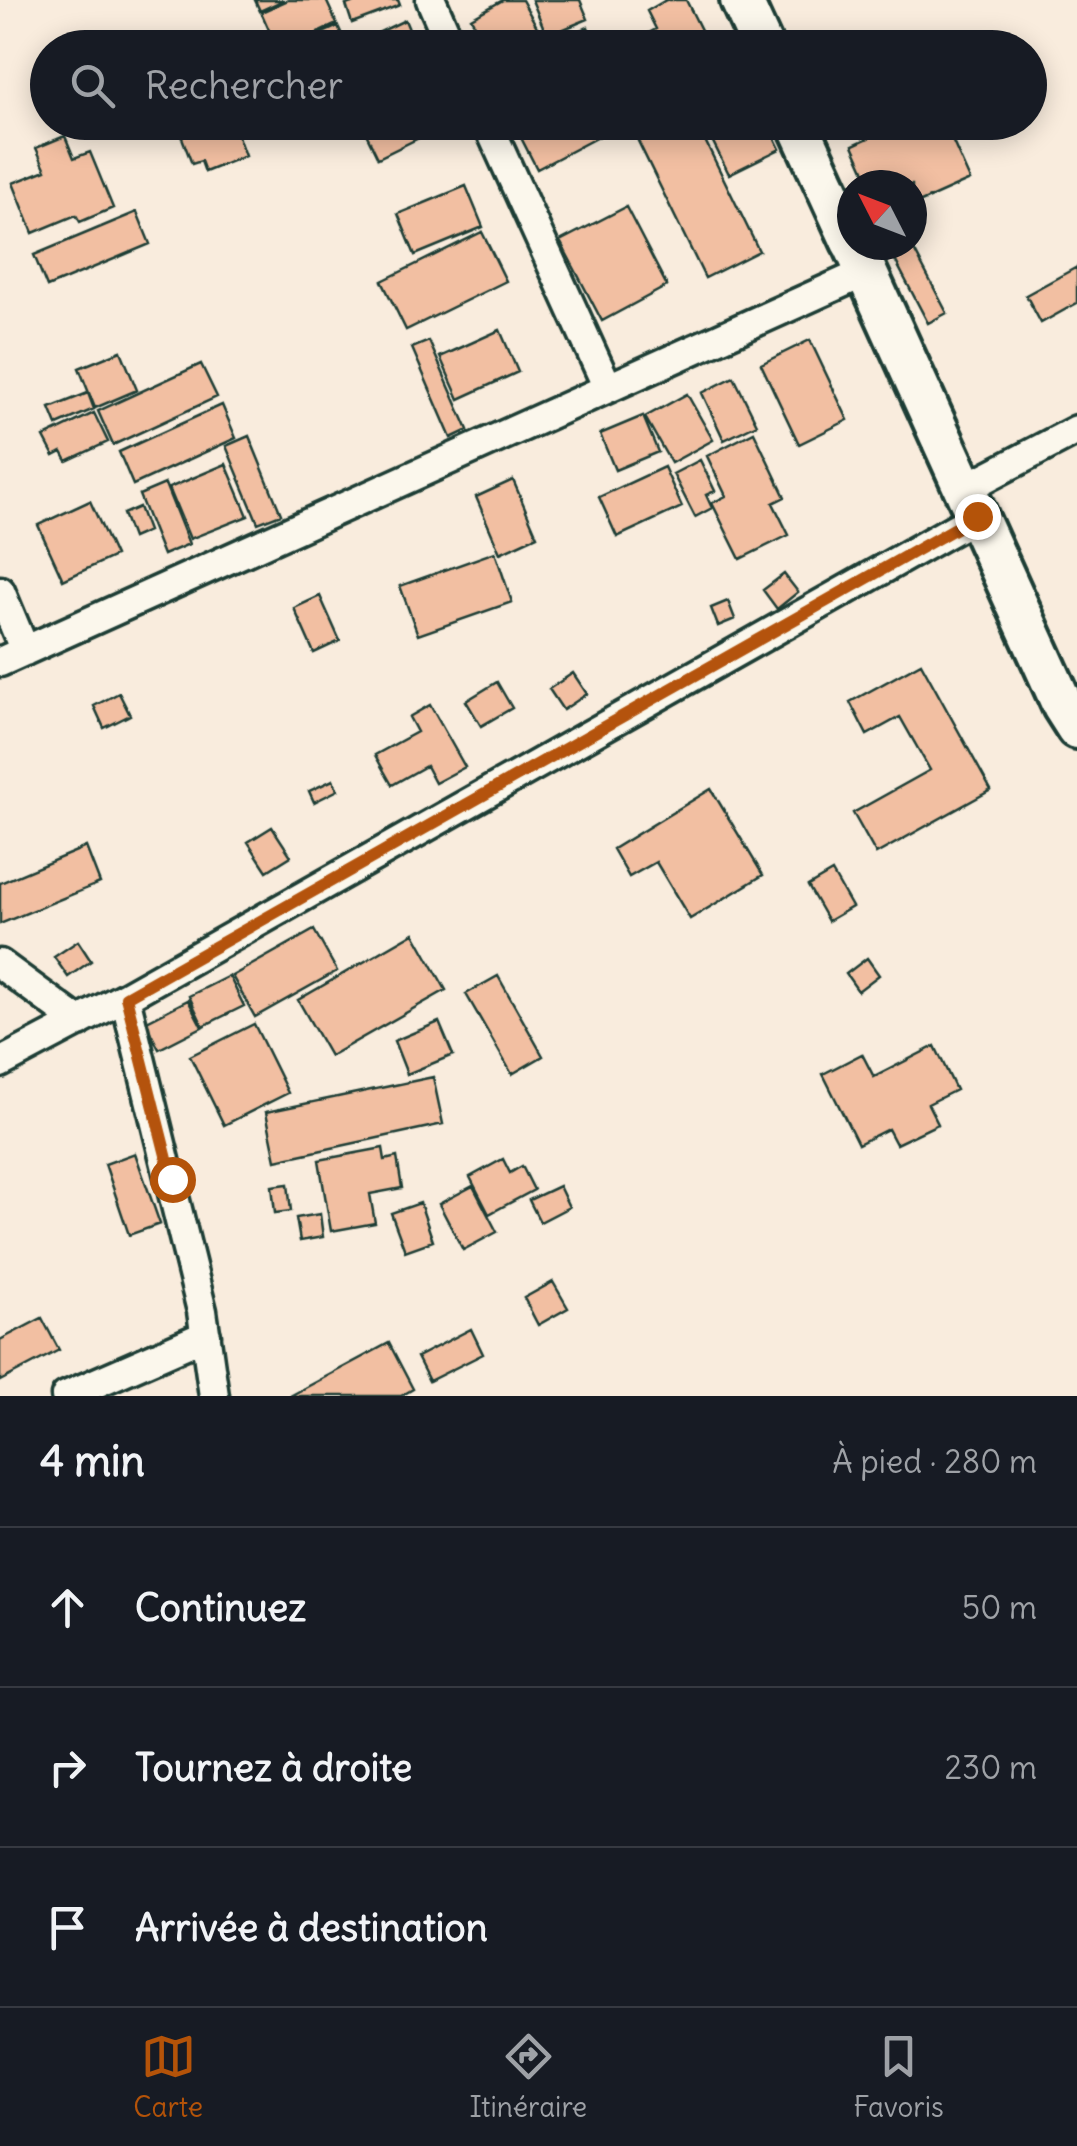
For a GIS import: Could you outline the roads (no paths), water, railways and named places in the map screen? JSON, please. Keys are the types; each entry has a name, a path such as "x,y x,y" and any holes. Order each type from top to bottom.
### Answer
{"street":[{"path":"431,0 444,30"},
{"path":"741,0 755,30"},
{"path":"495,140 608,388"},
{"path":"806,140 837,209"},
{"path":"0,591 13,657 608,388 844,260"},
{"path":"860,260 1063,706 1077,728"},
{"path":"0,1064 126,997 971,503 1077,430"},
{"path":"0,964 79,1022"},
{"path":"126,997 172,1179 206,1335 214,1396"},
{"path":"66,1396 206,1335"}]}
